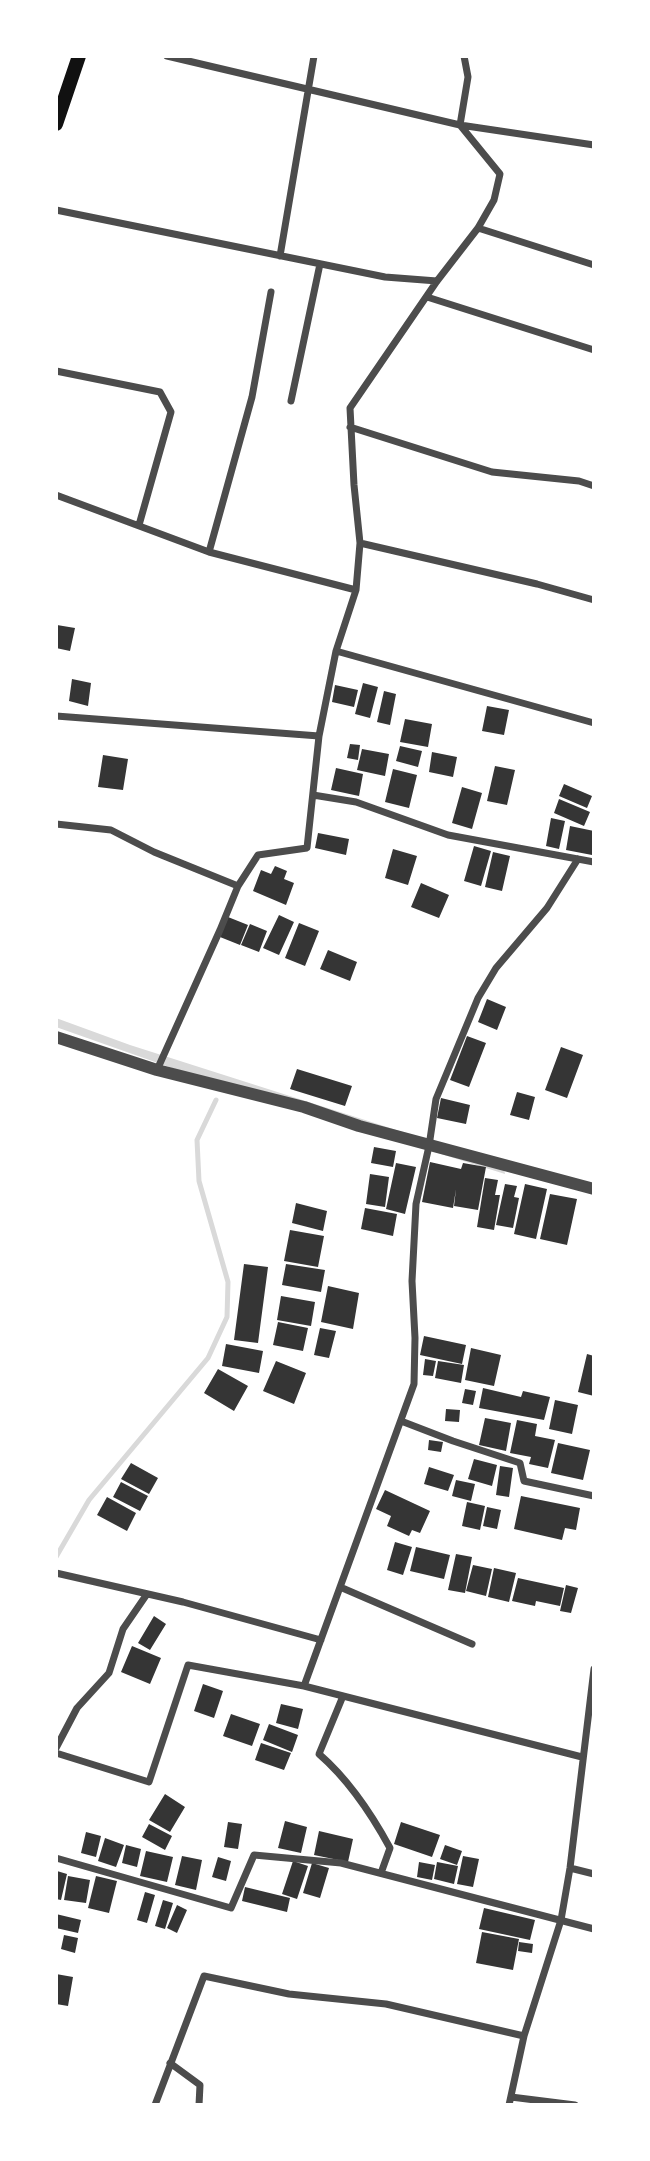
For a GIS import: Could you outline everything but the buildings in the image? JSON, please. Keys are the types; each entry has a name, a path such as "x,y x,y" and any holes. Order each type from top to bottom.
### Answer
{"main road":[{"path":"56,124 79,56"}],"street":[{"path":"167,56 460,125 594,145"},
{"path":"280,256 314,56"},
{"path":"157,1069 237,886 258,855 307,848 319,736 336,651 356,590 360,543 350,408 437,281 478,228 494,200 500,174 460,125 468,77 464,56"},
{"path":"56,210 385,277 437,281"},
{"path":"478,228 594,265"},
{"path":"291,401 320,264"},
{"path":"209,552 252,397 271,292"},
{"path":"427,297 594,350"},
{"path":"56,371 160,392 171,412 139,526"},
{"path":"350,427 492,472 579,481 594,486"},
{"path":"56,495 209,552 356,590"},
{"path":"360,543 594,600"},
{"path":"336,651 594,723"},
{"path":"56,716 319,736"},
{"path":"313,795 356,802 448,835 594,862"},
{"path":"56,824 111,830 154,852 237,886"},
{"path":"304,1686 414,1384 412,1281 416,1204 436,1099 478,998 496,968 547,908 579,859"},
{"path":"56,1037 157,1069 304,1107 429,1146 594,1189"},
{"path":"401,1420 520,1463 524,1480 594,1496"},
{"path":"57,1573 321,1640"},
{"path":"340,1587 472,1644"},
{"path":"147,1594 123,1629 109,1673 78,1708 56,1751 149,1782 188,1665 304,1686 582,1757"},
{"path":"575,2105 510,2101 524,2036 561,1920 570,1868 594,1669"},
{"path":"343,1696 319,1754 340,1772 390,1848 381,1873"},
{"path":"584,1740 594,1742"},
{"path":"56,1858 231,1908 254,1855 341,1863 594,1929"},
{"path":"570,1868 594,1874"},
{"path":"155,2105 204,1976 289,1994 386,2004 524,2036"},
{"path":"170,2063 200,2085 199,2105"}],"shaded area":[{"path":"56,1018 130,1045 503,1164 505,1174 223,1086 56,1027"}],"waterway":[{"path":"56,1557 89,1500 208,1358 227,1317 228,1282 199,1181 197,1140 216,1100"}]}
